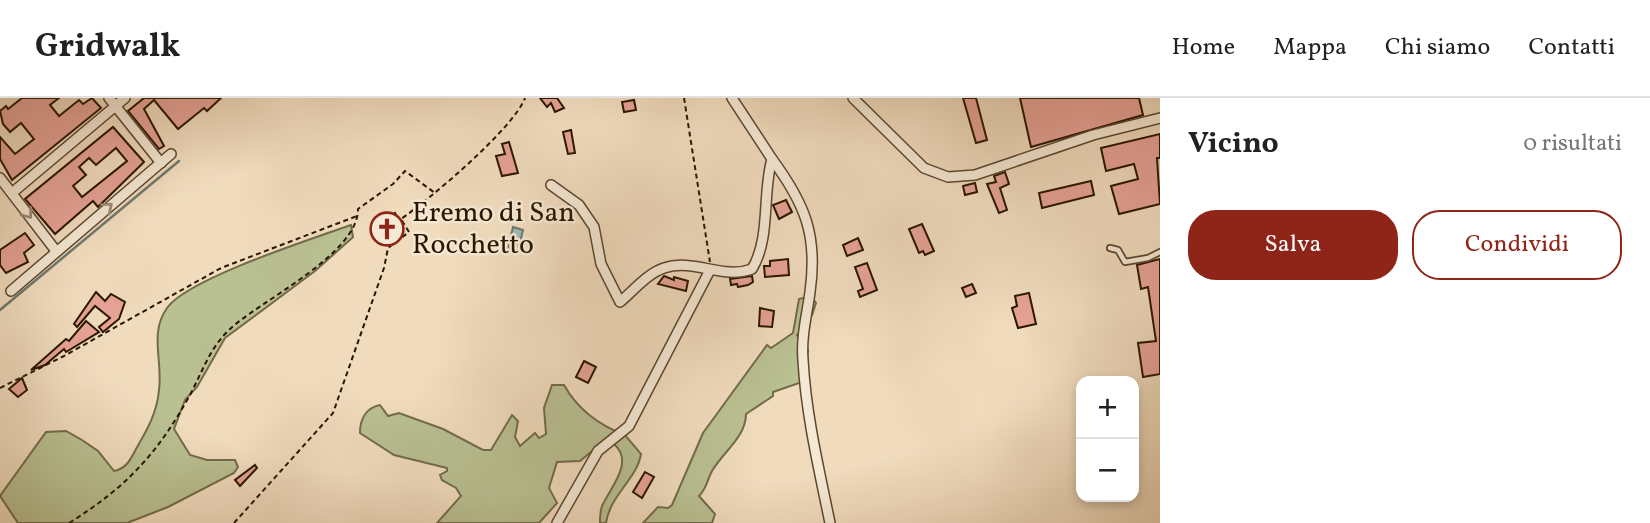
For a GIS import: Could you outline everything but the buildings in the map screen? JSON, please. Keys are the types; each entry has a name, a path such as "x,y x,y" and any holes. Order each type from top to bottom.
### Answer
{"street":[{"path":"109,98 161,163"},
{"path":"12,193 125,98"},
{"path":"732,98 806,211 814,265 802,335 803,361 814,450 830,523"},
{"path":"853,98 924,168 948,177 975,175 1093,135 1160,118"},
{"path":"6,290 171,154"},
{"path":"551,185 579,205 594,227 601,264 620,302 663,268 701,265 710,270 745,271 755,262 762,238 764,203 772,159"},
{"path":"0,178 56,251"},
{"path":"557,523 597,451 629,426 710,270"}],"lane":[{"path":"1110,248 1118,250 1125,262 1148,258 1160,252"}],"path":[{"path":"234,523 333,413 384,268 388,248 409,232 401,219 436,193 503,129 525,98"},
{"path":"684,98 710,270"},
{"path":"69,523 90,511 153,455 190,394 212,348 231,328 286,292 340,248 358,216 358,209 405,172 436,193"},
{"path":"0,388 13,378 64,356 221,268 358,216"}],"green space":[{"path":"351,225 353,237 315,271 225,338 197,387 185,400 174,429 190,455 207,460 235,460 238,467 234,473 168,507 127,523 18,523 0,496 46,432 66,431 82,440 98,451 114,471 125,466 130,460 151,421 158,398 159,327 167,308 179,297 224,272"},
{"path":"811,296 816,303 812,315 797,335 808,350 805,381 773,392 773,396 746,414 738,437 710,474 699,496 715,514 712,523 643,523 658,507 668,508 672,505 703,433 767,345 771,348 793,333 799,299"},
{"path":"552,385 564,385 583,409 607,427 625,435 641,454 639,463 608,513 606,523 600,523 601,508 619,476 622,460 615,445 601,444 580,461 557,462 549,488 557,503 539,523 437,523 461,496 456,488 442,480 440,475 447,471 447,468 394,455 360,433 365,415 380,405 388,416 399,413 443,429 483,450 491,450 512,415 518,421 515,437 520,446 535,433 539,438 546,434 544,408"}],"water":[{"path":"513,227 523,230 518,251 508,248"}],"waterway":[{"path":"0,310 179,161"}],"place":[{"name":"Eremo di San Rocchetto","path":"387,229"}]}
